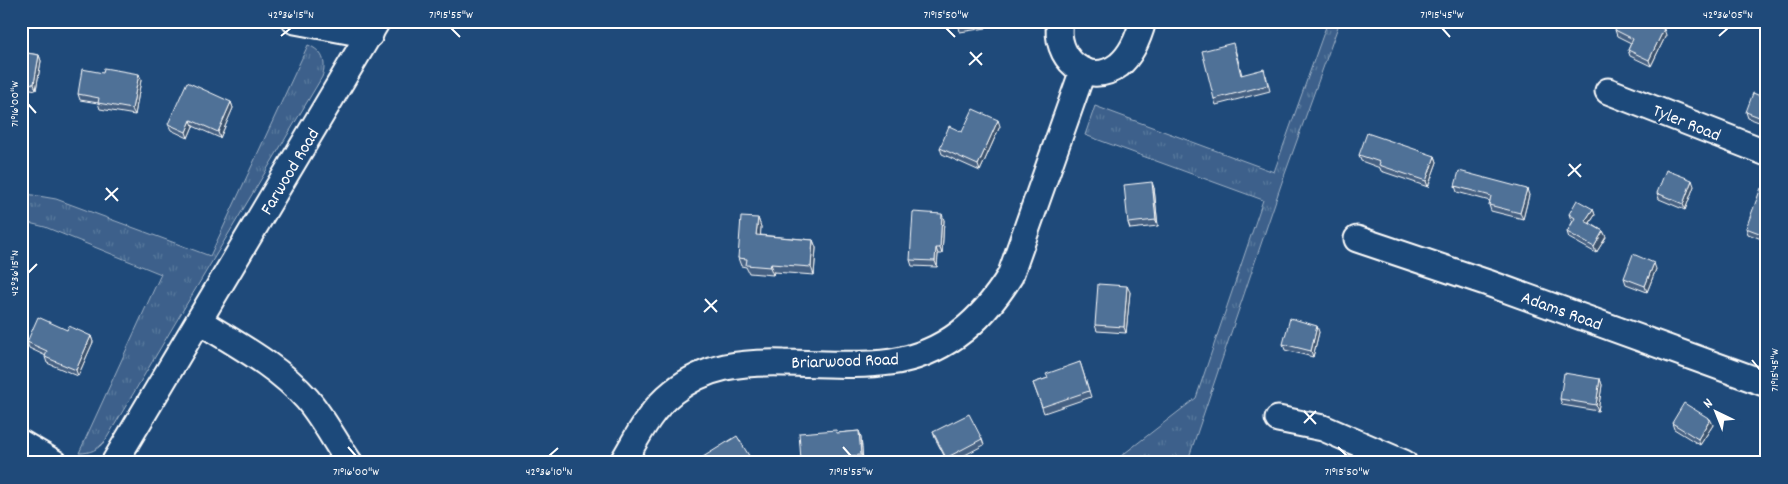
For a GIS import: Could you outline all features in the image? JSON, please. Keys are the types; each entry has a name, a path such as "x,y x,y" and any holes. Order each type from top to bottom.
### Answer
{"street":[{"path":"296,21 374,28"},
{"path":"1060,21 1058,34 1062,50 1070,62 1083,70 1098,72 1105,71 1119,64 1130,51 1143,21"},
{"name":"Farwood Road","path":"114,463 374,28"},
{"name":"Briarwood Road","path":"622,463 648,418 661,403 686,383 719,368 753,362 891,362 916,356 939,346 980,317 996,298 1010,276 1083,70"},
{"name":"Tyler Road","path":"1608,90 1767,153"},
{"name":"Adams Road","path":"1357,239 1497,286 1767,384"},
{"path":"199,320 257,357 307,399 325,423 350,463"},
{"path":"1278,419 1323,428 1404,463"},
{"path":"21,443 55,463"}],"green space":[{"path":"1328,21 1340,21 1282,182 1187,463 1112,463 1196,398 1263,200 1085,135 1095,106 1274,172"},
{"path":"308,45 317,50 324,62 322,77 105,441 94,450 79,453 161,274 45,227 21,221 21,193 56,199 210,256"}],"building":[{"path":"958,21 983,21 984,22 958,26"},
{"path":"1619,21 1647,21 1664,29 1649,60 1628,50 1633,39 1615,30"},
{"path":"1233,43 1241,75 1264,69 1268,85 1214,99 1202,51"},
{"path":"21,52 39,55 34,84 21,82"},
{"path":"104,68 139,74 132,109 98,103 99,98 78,94 82,69 103,73"},
{"path":"187,82 231,102 218,132 191,120 186,132 168,124"},
{"path":"1767,87 1767,120 1746,112 1753,93 1763,97"},
{"path":"973,109 998,120 978,165 940,148 949,126 962,132"},
{"path":"1367,133 1435,156 1426,181 1379,165 1380,162 1359,155"},
{"path":"1666,170 1692,180 1683,204 1657,193"},
{"path":"1459,171 1527,189 1520,213 1489,205 1491,196 1455,186"},
{"path":"1152,182 1156,220 1128,223 1124,185"},
{"path":"1761,188 1767,190 1767,236 1746,228"},
{"path":"1577,200 1593,209 1585,221 1603,231 1594,247 1567,232 1575,218 1569,214"},
{"path":"913,212 942,214 940,248 936,248 935,261 910,260"},
{"path":"741,217 758,218 756,235 813,240 811,267 771,264 770,267 746,265 747,259 738,258"},
{"path":"1633,254 1654,263 1645,286 1624,278"},
{"path":"1098,284 1127,286 1124,327 1095,325"},
{"path":"38,317 67,330 69,326 91,336 76,370 45,357 47,351 27,342"},
{"path":"1290,318 1317,326 1311,351 1283,344"},
{"path":"1080,362 1089,391 1042,407 1033,383 1048,378 1046,374"},
{"path":"1564,373 1600,379 1596,405 1560,399"},
{"path":"1684,403 1710,419 1698,439 1672,423"},
{"path":"969,414 982,439 946,458 933,432"},
{"path":"836,430 837,433 859,431 861,455 801,460 799,433"},
{"path":"737,436 751,459 745,463 707,463 703,457"}]}
